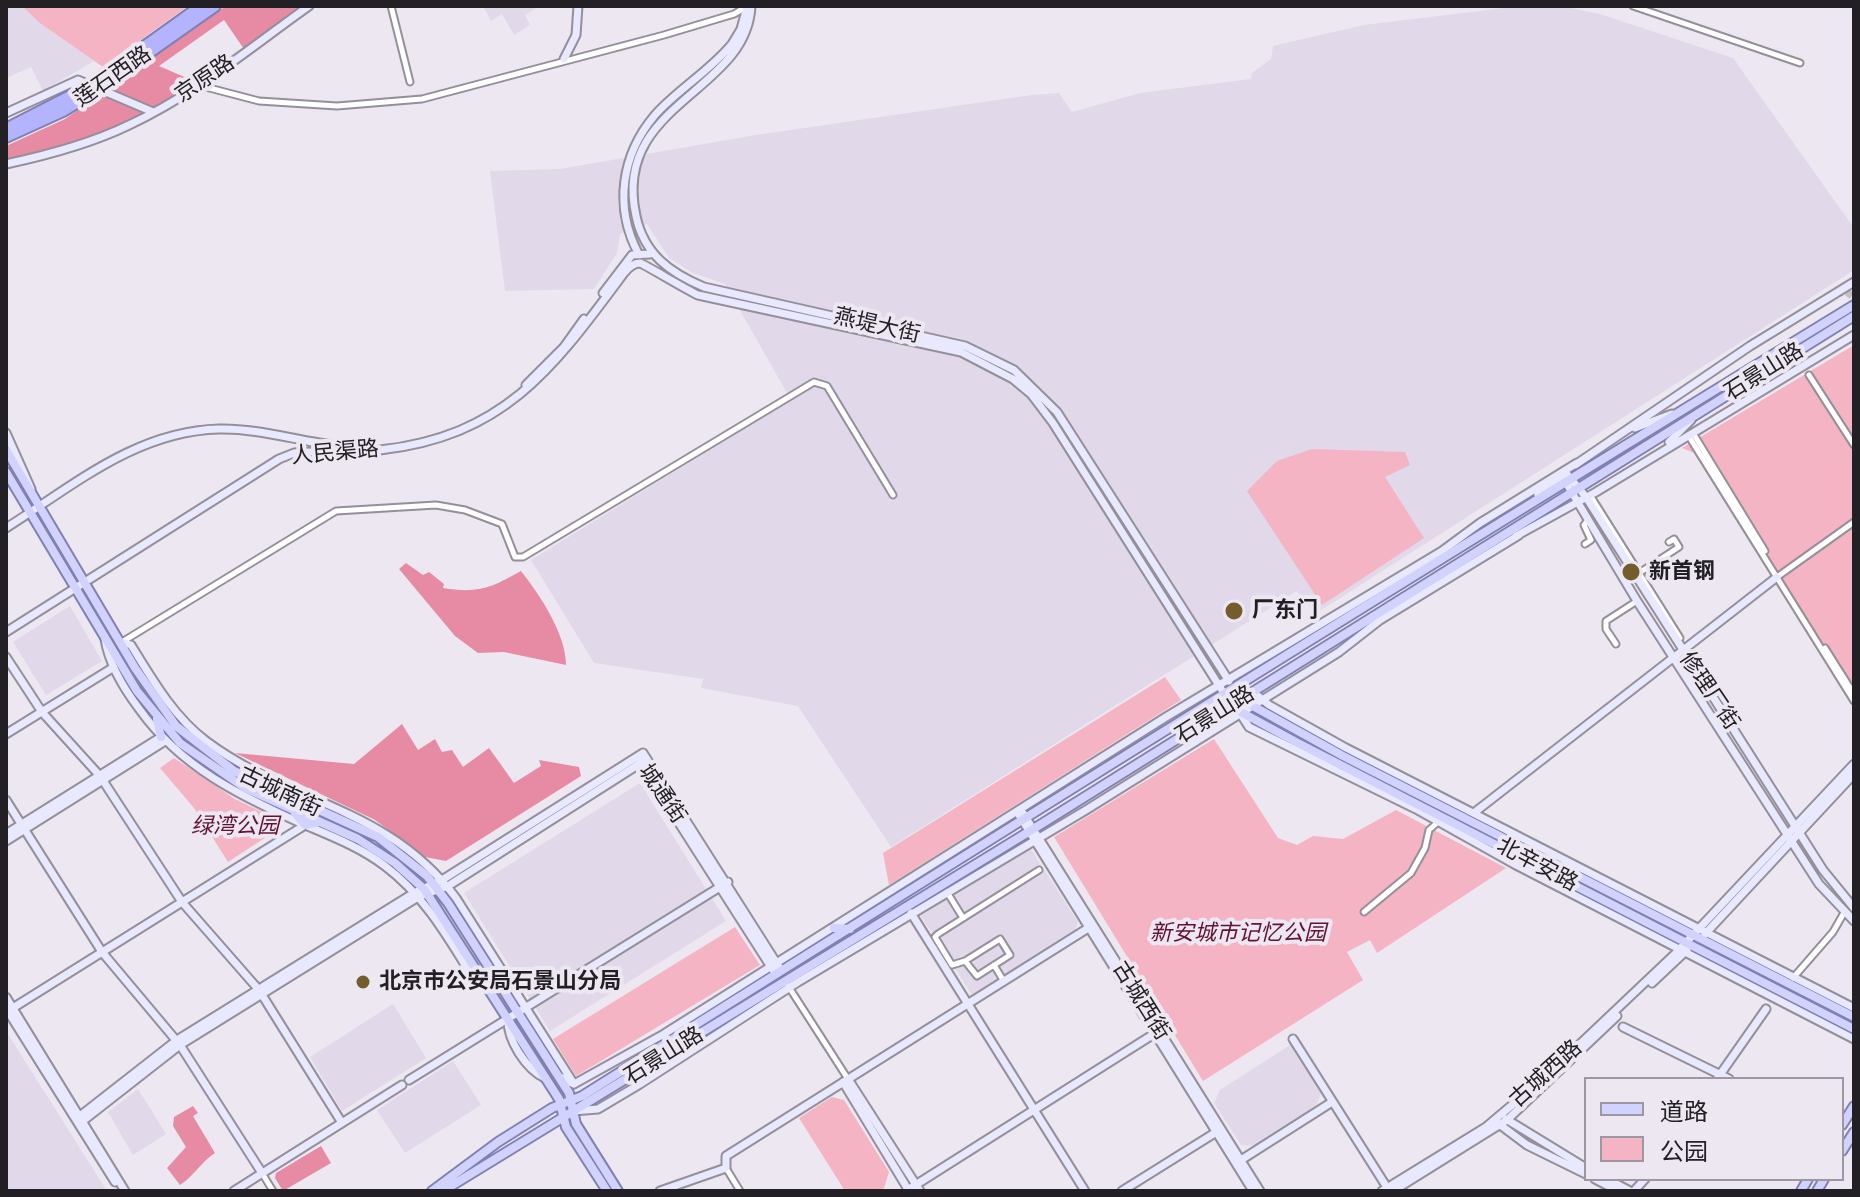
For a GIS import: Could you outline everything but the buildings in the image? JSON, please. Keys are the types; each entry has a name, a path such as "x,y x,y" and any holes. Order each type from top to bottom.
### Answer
{"highway":[{"name":"莲石西路","path":"151,46 201,6"},
{"name":"莲石西路","path":"6,137 63,111 151,46 215,6"},
{"name":"莲石西路","path":"6,129 86,92"}],"main road":[{"name":"石景山路","path":"432,1191 498,1142 780,975 1034,834 1138,763 1236,708 1242,699 1478,549 1569,481 1854,305"},
{"name":"石景山路","path":"563,1117 851,929 1529,502 1701,411 1854,316"},
{"name":"古城南街","path":"6,450 163,711 215,759 258,784 378,837 441,885 522,1010 571,1100 576,1124 618,1191"},
{"name":"古城南街","path":"6,472 105,637 157,718 177,741 211,768 381,853 421,893 487,985 561,1105"},
{"name":"北辛安路","path":"1235,689 1251,705 1686,947 1780,989 1854,1029"},
{"name":"北辛安路","path":"1225,695 1236,708 1576,885 1700,933 1812,998 1854,1017"},
{"path":"157,718 163,739 177,741"},
{"path":"291,809 305,825 321,822"},
{"path":"834,928 851,929"},
{"path":"561,1105 566,1127 607,1191"},
{"path":"443,1191 454,1188 563,1117"},
{"path":"1851,1144 1854,1132"}],"street":[{"name":"京原路","path":"6,113 78,80 153,112 309,6"},
{"path":"391,6 410,82"},
{"path":"567,58 576,35 580,6"},
{"path":"197,85 259,101 337,106 422,99 567,58 664,35 749,6 746,31 735,49 664,116 635,156 623,189 626,223 638,253 650,254 637,222 633,188 635,156"},
{"path":"1633,6 1800,63"},
{"path":"6,164 68,149 153,112"},
{"name":"人民渠路","path":"6,528 121,455 184,433 243,430 320,444 375,446 416,439 459,425 487,412 528,384 564,347 629,258 638,253"},
{"name":"燕堤大街","path":"650,254 683,278 704,287 965,346 1014,370 1057,412 1235,689"},
{"name":"人民渠路","path":"6,632 279,459 302,452 407,446 452,433 501,409 556,362 624,273 635,263 642,263"},
{"name":"燕堤大街","path":"642,263 661,277 698,295 961,352 1013,379 1031,394 1053,423 1225,695"},
{"name":"石景山路","path":"1569,481 1577,463 1750,346 1854,282"},
{"path":"574,1084 780,975 911,913 947,892 1034,834 1172,753 1236,708 1251,705 1339,652 1400,608 1854,335"},
{"path":"1809,375 1854,445"},
{"path":"122,642 336,511 436,505 465,510 502,524 515,557 523,557 814,382 827,386 893,495"},
{"path":"1639,466 1701,411"},
{"path":"1627,431 1678,412"},
{"path":"6,433 32,492"},
{"path":"1690,433 1854,694"},
{"path":"780,975 834,928 1228,679 1429,559 1480,523 1577,463"},
{"path":"1569,481 1575,502 1588,520 1584,525 1591,540 1585,544"},
{"name":"修理厂街","path":"1569,481 1588,496 1683,653 1797,829 1852,906"},
{"path":"1588,496 1680,638"},
{"name":"修理厂街","path":"1588,520 1790,838 1844,914 1854,921"},
{"path":"1475,812 1779,576 1854,522"},
{"path":"1478,549 1519,535"},
{"path":"1639,573 1679,547 1674,539 1669,542"},
{"path":"1779,576 1854,701"},
{"path":"1616,644 1606,629 1606,621 1637,601"},
{"path":"1369,616 1400,608"},
{"path":"6,638 19,623"},
{"path":"105,637 114,667 132,700 163,739 211,778 368,854 421,893"},
{"path":"6,657 42,712 101,778 182,902 260,992 342,1123"},
{"path":"6,734 114,667"},
{"path":"1253,692 1361,756 1475,812 1700,933 1854,1008"},
{"path":"1236,708 1249,727 1438,822 1576,885 1614,915 1686,947 1773,999 1854,1039"},
{"path":"6,841 23,827 163,739"},
{"path":"1138,763 1172,753"},
{"path":"1361,756 1379,774"},
{"name":"城通街","path":"441,885 641,760 780,975"},
{"path":"1797,829 1854,764"},
{"path":"1797,829 1854,774"},
{"path":"1407,797 1416,809"},
{"path":"6,800 102,952 178,1042 273,1191"},
{"name":"古城西街","path":"1020,812 1219,1130 1253,1191"},
{"path":"1364,912 1411,873 1425,848 1429,830 1438,822"},
{"path":"9,1009 305,825"},
{"path":"6,834 23,827"},
{"name":"古城西路","path":"1388,1190 1500,1120 1686,947 1797,829"},
{"path":"1557,857 1576,885"},
{"path":"965,961 977,976 1010,955 1000,939 965,961 952,965 935,937 1039,870"},
{"path":"234,1191 724,884"},
{"path":"80,1120 178,1042 421,893 441,885"},
{"path":"899,909 947,892"},
{"path":"947,892 963,918"},
{"path":"1596,896 1614,915"},
{"path":"1792,979 1852,906"},
{"path":"911,913 1085,1191"},
{"path":"740,1191 726,1168 726,1156 1091,926"},
{"path":"994,965 1003,980"},
{"path":"780,975 911,1190 1157,1032"},
{"path":"1792,979 1812,998"},
{"path":"1723,1077 1780,989"},
{"path":"6,997 9,1009 122,1191"},
{"path":"522,1010 574,1084"},
{"path":"1623,1027 1720,1077"},
{"path":"1293,1039 1388,1190"},
{"path":"616,1060 663,1045"},
{"path":"558,1075 574,1084"},
{"path":"1241,1160 1332,1102"},
{"path":"1500,1120 1527,1145 1584,1170"},
{"path":"1122,1191 1219,1130"},
{"name":"古城西街","path":"1219,1130 1260,1191"},
{"path":"660,1191 726,1168"},
{"path":"1599,1181 1618,1191"},
{"path":"1611,1181 1632,1191"}],"shaded area":[{"path":"6,6 22,6 41,24 94,61 43,91 31,67 6,78"},
{"path":"226,6 302,6 244,49 224,20 159,66 196,82 158,106 94,138 6,162 6,146 65,119"},
{"path":"483,6 539,6 525,15 530,25 514,35 502,14 491,21"},
{"path":"1521,6 1561,6 1600,14 1733,58 1854,228 1854,270 1315,614 1297,591 891,847 798,706 701,688 703,679 594,663 531,560 791,400 725,284 693,273 669,258 647,224 620,234 617,253 594,289 505,291 490,171 560,169 756,135 1032,95 1059,93 1072,112 1140,93 1251,79 1252,73 1271,59 1273,46 1364,25"},
{"path":"406,563 423,575 429,572 444,584 443,588 456,590 485,588 521,571 557,628 566,665 504,652 478,653 455,636 399,569"},
{"path":"70,606 102,661 46,695 13,642"},
{"path":"402,724 418,750 435,739 442,752 452,750 463,767 489,748 514,783 541,766 539,760 579,767 581,776 446,861 425,857 375,820 235,753 354,764"},
{"path":"640,783 726,921 550,1031 464,893"},
{"path":"1031,849 1078,922 1075,930 972,995 920,915"},
{"path":"393,1004 426,1058 342,1111 310,1057"},
{"path":"6,1031 107,1191 6,1191"},
{"path":"1290,1045 1321,1093 1317,1104 1262,1146 1241,1145 1214,1103 1220,1090"},
{"path":"453,1061 481,1105 405,1153 377,1110"},
{"path":"138,1089 166,1134 133,1155 108,1112"},
{"path":"193,1106 198,1113 193,1116 215,1153 180,1185 167,1168 186,1147 173,1126 174,1117"},
{"path":"321,1146 331,1163 283,1191 275,1178 276,1173"}],"green space":[{"path":"22,6 188,6 103,67 41,24"},
{"path":"1854,345 1854,707 1694,453 1682,448"},
{"path":"1312,449 1405,452 1410,465 1385,477 1424,538 1322,605 1247,491 1277,461"},
{"path":"1165,677 1181,700 889,885 883,853"},
{"name":"新安城市记忆公园","path":"1214,739 1278,838 1297,845 1313,836 1343,839 1396,810 1506,868 1377,953 1370,940 1347,952 1363,980 1203,1081 1054,837"},
{"name":"绿湾公园","path":"174,758 235,799 283,822 283,826 228,862 194,808 160,768"},
{"path":"735,927 760,965 576,1076 553,1039"},
{"path":"832,1097 844,1100 889,1172 880,1191 845,1191 799,1118"}],"tunnel":[{"path":"1836,293 1847,292 1854,298"}],"place":[{"name":"新首钢","path":"1631,572"},
{"name":"厂东门","path":"1234,611"},
{"name":"北京市公安局石景山分局","path":"363,982"}]}
